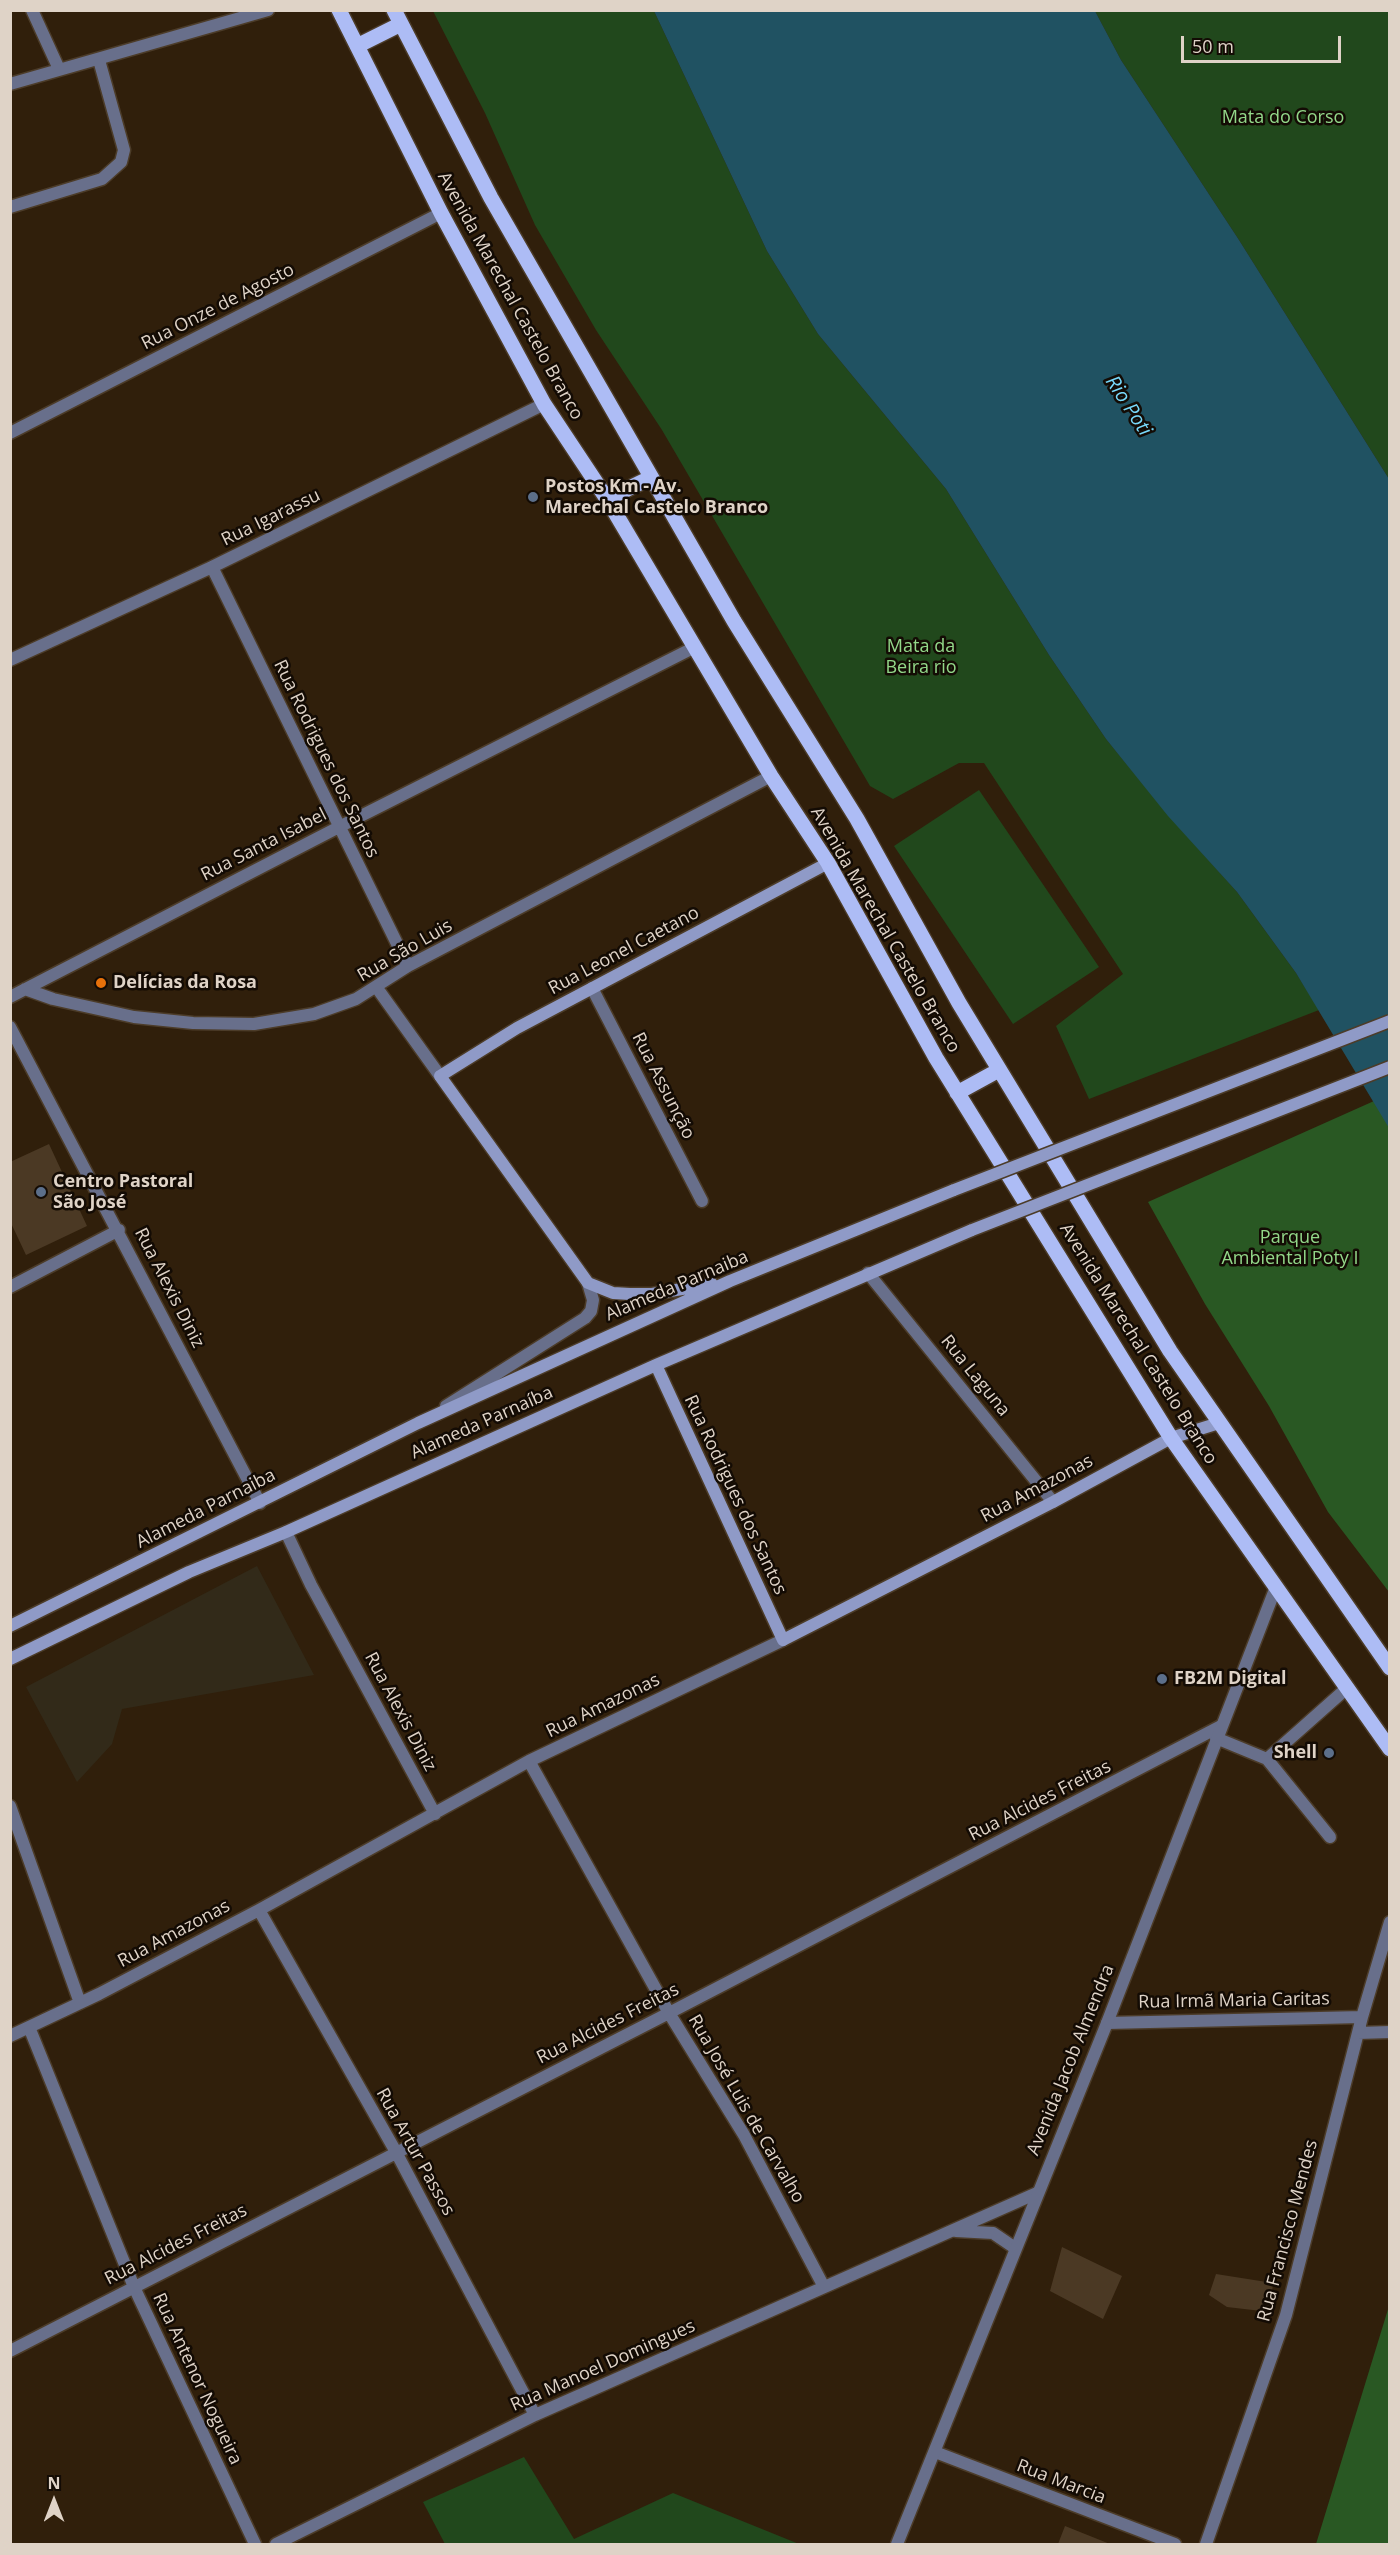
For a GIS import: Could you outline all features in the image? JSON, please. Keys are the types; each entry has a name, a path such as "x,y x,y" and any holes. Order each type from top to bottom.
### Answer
{"main road":[{"name":"Avenida Marechal Castelo Branco","path":"339,10 441,213 544,404 607,499 771,776 828,863 957,1093 1171,1438 1389,1749"},
{"name":"Avenida Marechal Castelo Branco","path":"397,17 491,198 650,478 734,621 857,819 959,1004 1170,1351 1389,1668"},
{"path":"357,46 397,17"},
{"path":"607,499 650,478"},
{"name":"Rua Leonel Caetano","path":"440,1076 471,1055 592,988 828,863"},
{"name":"Alameda Parnaiba","path":"10,1626 418,1423 730,1281 954,1190 1389,1021"},
{"name":"Alameda Parnaíba","path":"10,1659 189,1572 286,1532 656,1365 868,1273 1389,1067"},
{"path":"957,1093 999,1070"},
{"path":"440,1076 588,1283 613,1293 652,1294 730,1281"},
{"name":"Rua Rodrigues dos Santos","path":"656,1365 783,1640"},
{"name":"Rua Amazonas","path":"783,1640 1053,1502 1171,1438 1218,1423"}],"street":[{"path":"32,10 59,69"},
{"path":"10,84 268,10"},
{"path":"10,207 102,179 121,162 124,150 99,60"},
{"name":"Rua Onze de Agosto","path":"10,433 441,213"},
{"name":"Rua Igarassu","path":"10,660 212,567 544,404"},
{"name":"Rua Rodrigues dos Santos","path":"212,567 408,966"},
{"name":"Rua Santa Isabel","path":"10,997 695,647"},
{"name":"Rua São Luis","path":"25,989 53,999 134,1017 193,1023 254,1024 314,1014 356,999 377,988 408,966 771,776"},
{"path":"377,988 440,1076"},
{"name":"Rua Assunção","path":"592,988 702,1200"},
{"name":"Rua Alexis Diniz","path":"10,1027 119,1230 260,1503"},
{"path":"10,1287 119,1230"},
{"name":"Rua Laguna","path":"868,1273 1053,1502"},
{"name":"Alameda Parnaiba","path":"418,1423 585,1318 591,1311 593,1300 588,1283"},
{"name":"Rua Alexis Diniz","path":"286,1532 311,1585 435,1814"},
{"name":"Avenida Jacob Almendra","path":"897,2544 1107,2023 1276,1587"},
{"name":"Rua Amazonas","path":"10,2036 80,2003 259,1910 529,1761 783,1640"},
{"path":"1267,1759 1347,1688"},
{"name":"Rua Alcides Freitas","path":"10,2351 669,2013 1221,1726"},
{"path":"1216,1738 1267,1759 1330,1837"},
{"name":"Rua José Luis de Carvalho","path":"529,1761 669,2013 744,2135 824,2287"},
{"path":"10,1806 80,2003"},
{"name":"Rua Artur Passos","path":"259,1910 396,2152 535,2415"},
{"name":"Rua Francisco Mendes","path":"1206,2544 1286,2315 1362,2017 1389,1922"},
{"name":"Rua Irmã Maria Caritas","path":"1107,2023 1362,2017"},
{"name":"Rua Antenor Nogueira","path":"28,2027 134,2287 255,2544"},
{"path":"1358,2033 1389,2032"},
{"name":"Rua Manoel Domingues","path":"276,2544 535,2415 1037,2193"},
{"name":"Rua Manoel Domingues","path":"949,2231 973,2230 993,2233 1015,2248"},
{"name":"Rua Marcia","path":"935,2452 1175,2544"}],"shaded area":[{"path":"257,1566 314,1675 122,1709 112,1744 77,1782 26,1687"}],"green space":[{"name":"Mata da Beira rio","path":"433,11 654,11 767,251 818,334 946,489 1049,655 1106,739 1169,816 1237,892 1296,973 1319,1010 1089,1099 1056,1026 1123,974 984,763 959,763 893,799 870,786 662,430 596,330 535,225 485,113"},
{"name":"Mata do Corso","path":"1095,11 1389,11 1389,479 1239,240 1121,60"},
{"path":"979,790 1099,967 1013,1024 894,846"},
{"name":"Parque Ambiental Poty I","path":"1374,1101 1390,1128 1389,1592 1328,1512 1269,1406 1205,1304 1148,1202"},
{"path":"1389,2306 1389,2544 1316,2544"},
{"path":"524,2457 574,2539 673,2493 799,2544 445,2544 423,2502"}],"water":[{"name":"Rio Poti","path":"654,11 1095,11 1121,60 1239,240 1389,479 1389,1128 1296,973 1237,892 1168,816 1106,739 1049,655 946,489 818,334 767,251"}],"building":[{"name":"Centro Pastoral São José","path":"49,1144 87,1226 26,1255 10,1221 10,1162"},
{"path":"1062,2247 1122,2276 1103,2319 1050,2291"},
{"path":"1216,2274 1273,2283 1270,2312 1227,2307 1209,2295"},
{"path":"1065,2526 1110,2544 1058,2544"}],"place":[{"name":"Postos Km - Av. Marechal Castelo Branco","path":"533,497"},
{"name":"Delícias da Rosa","path":"101,983"},
{"name":"Centro Pastoral São José","path":"41,1192"},
{"name":"FB2M Digital","path":"1162,1679"},
{"name":"Shell","path":"1329,1753"}]}
